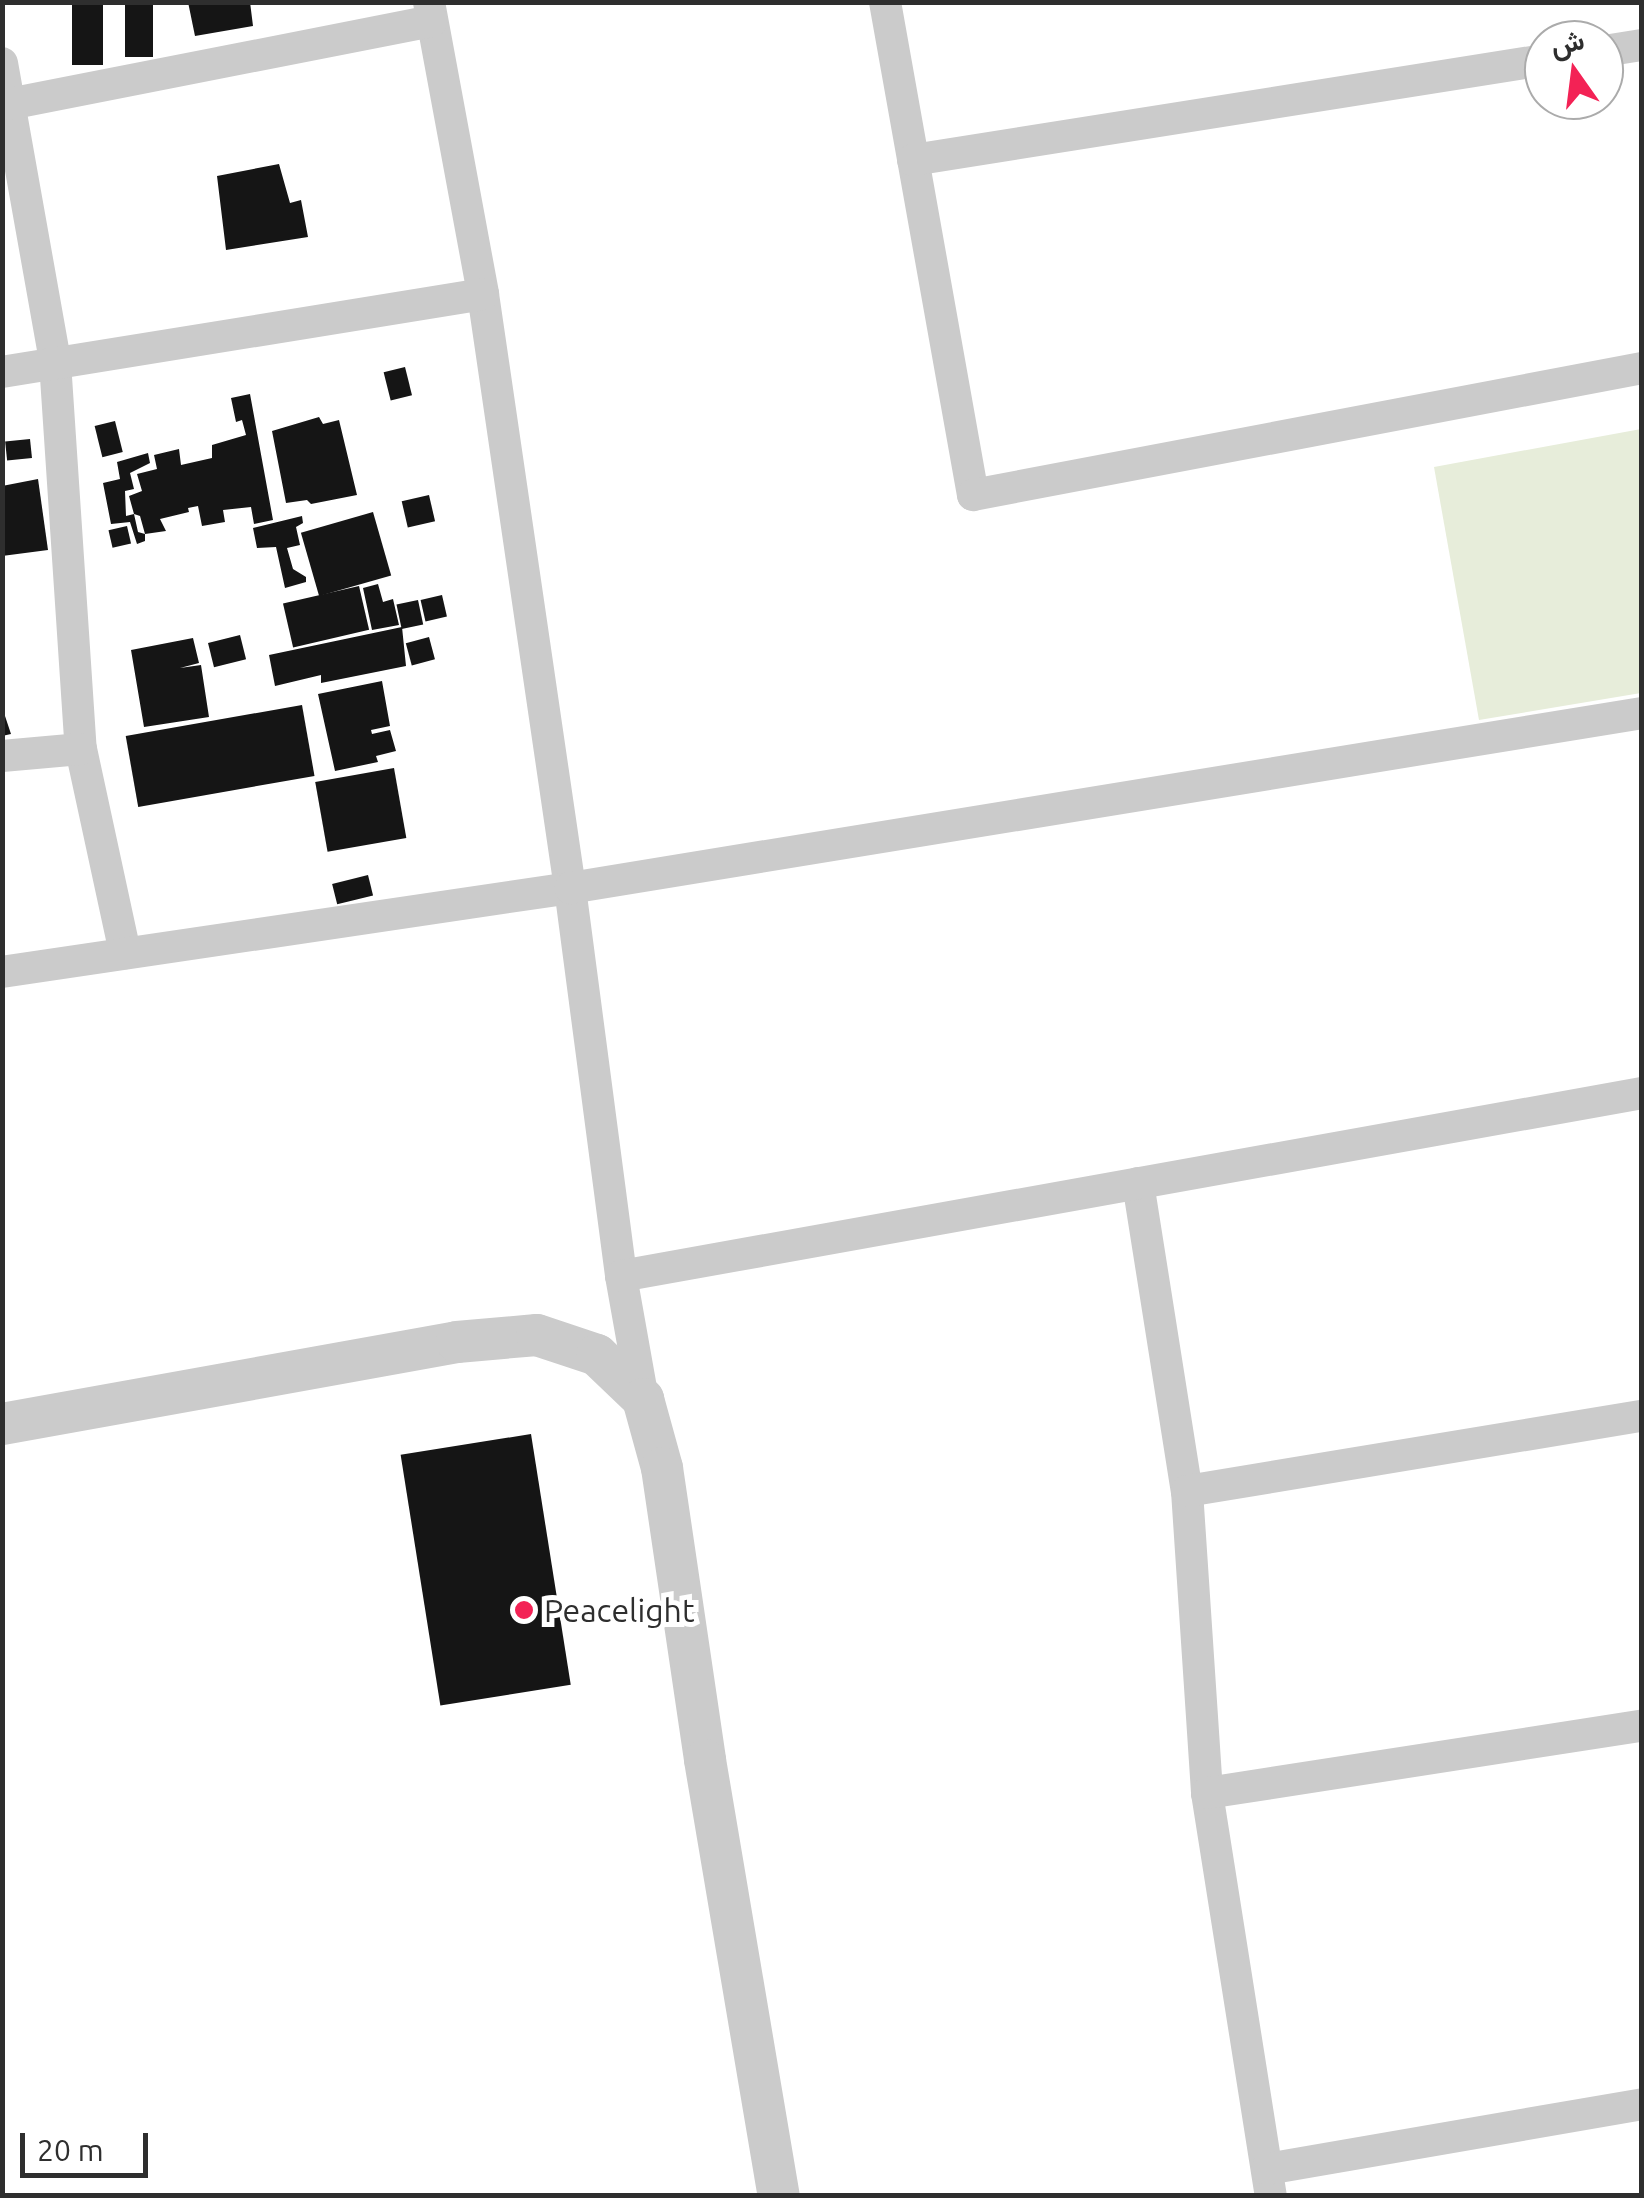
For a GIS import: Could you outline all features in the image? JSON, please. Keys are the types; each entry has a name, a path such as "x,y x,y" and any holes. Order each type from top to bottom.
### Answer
{"street":[{"path":"885,2 972,494 1642,368"},
{"path":"8,104 431,12 482,294 570,888 620,1276 643,1399 662,1468 705,1760 779,2196"},
{"path":"2,63 54,362 81,749 125,954"},
{"path":"913,160 1524,63"},
{"path":"2,372 482,294"},
{"path":"2,972 570,888 1642,713"},
{"path":"2,756 81,749"},
{"path":"620,1276 1642,1093"},
{"path":"1138,1183 1188,1491 1207,1793 1269,2182 1642,2104"},
{"path":"2,1424 457,1342 537,1335 597,1355 643,1399"},
{"path":"1188,1491 1642,1416"},
{"path":"1207,1793 1642,1726"}],"green space":[{"path":"1641,429 1641,693 1479,720 1434,467"}],"building":[{"path":"72,2 103,2 103,65 72,65"},
{"path":"125,2 153,2 153,57 125,57"},
{"path":"188,2 250,2 253,26 195,36"},
{"path":"279,164 290,203 301,200 308,237 226,250 217,176"},
{"path":"405,367 412,395 391,400 384,372"},
{"path":"250,394 273,520 254,524 251,507 223,510 225,522 202,526 198,506 160,519 166,531 145,534 129,496 142,491 137,474 157,469 154,455 179,449 181,465 212,458 212,445 246,435 242,420 236,422 231,398"},
{"path":"319,417 323,424 339,420 357,495 311,504 307,500 286,503 272,431"},
{"path":"115,421 123,452 102,457 95,426"},
{"path":"30,439 32,458 7,461 5,442"},
{"path":"148,453 150,463 130,473 134,489 125,491 126,516 134,514 138,532 145,534 145,541 137,544 130,522 111,524 103,483 120,479 117,462"},
{"path":"38,479 48,550 2,556 2,486"},
{"path":"429,495 435,521 408,528 402,501"},
{"path":"373,512 391,575 319,596 301,533"},
{"path":"302,516 303,523 296,527 300,545 287,548 293,569 306,577 306,582 285,588 276,547 257,548 253,528"},
{"path":"127,526 131,544 113,548 108,530"},
{"path":"378,584 383,602 393,599 399,625 372,630 363,588"},
{"path":"359,586 369,630 293,647 283,604"},
{"path":"442,595 447,616 426,621 421,600"},
{"path":"418,600 423,624 402,629 396,605"},
{"path":"402,627 406,666 321,683 321,675 275,686 269,655"},
{"path":"240,635 246,659 214,667 208,643"},
{"path":"429,637 435,659 412,665 406,643"},
{"path":"193,638 199,663 180,668 201,665 209,717 144,727 131,650"},
{"path":"382,681 390,726 371,730 372,734 390,730 396,751 376,756 378,762 335,771 318,694"},
{"path":"302,705 315,776 138,807 126,736"},
{"path":"2,707 11,734 2,736"},
{"path":"394,768 406,838 328,852 315,782"},
{"path":"368,875 373,895 337,904 332,884"},
{"path":"531,1434 571,1685 440,1706 401,1455"}],"place":[{"name":"Peacelight","path":"524,1610"}]}
